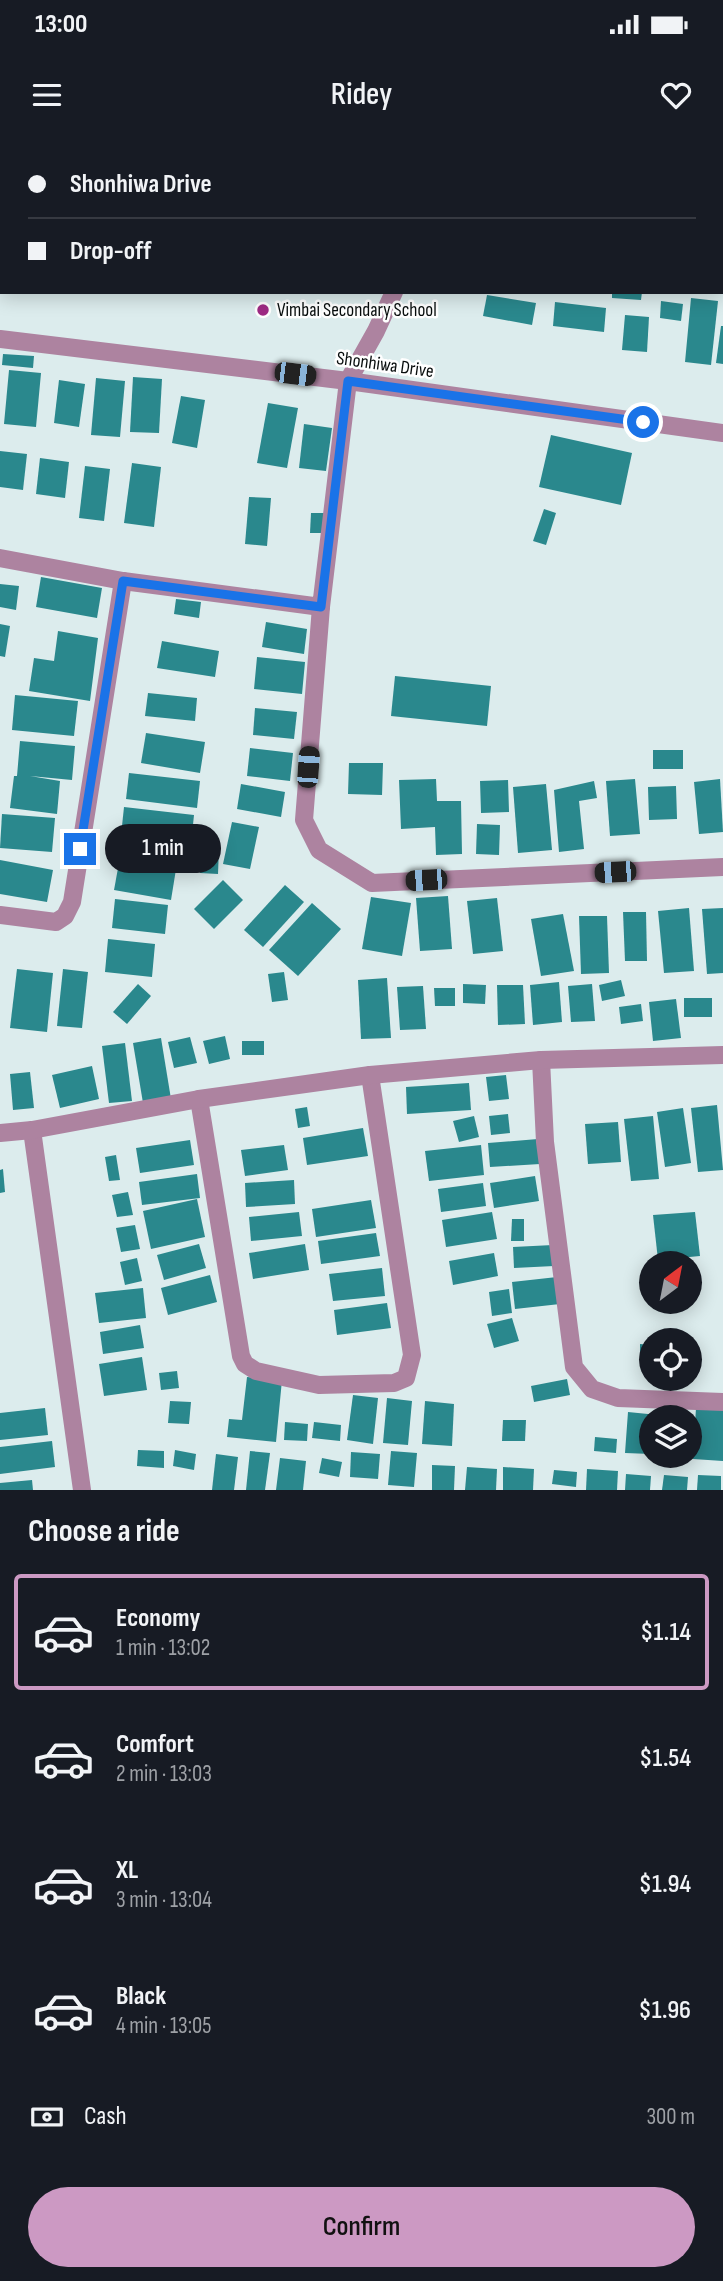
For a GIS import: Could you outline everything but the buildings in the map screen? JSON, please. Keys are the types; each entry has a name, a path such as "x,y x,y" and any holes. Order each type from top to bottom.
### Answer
{"street":[{"path":"393,294 348,381 321,607 304,820 319,850 372,883 723,867"},
{"name":"Shonhiwa Drive","path":"0,338 348,381 723,433"},
{"path":"0,558 123,581 321,607"},
{"path":"0,915 55,922 65,916 72,902 123,581"},
{"path":"0,1133 32,1130 199,1099 370,1075 541,1060 723,1055"},
{"path":"541,1060 545,1142 574,1367 592,1389 618,1398 723,1402"},
{"path":"199,1099 241,1356 245,1364 256,1371 319,1385 394,1383 406,1378 412,1355 370,1075"},
{"path":"32,1130 82,1490"}],"place":[{"name":"Vimbai Secondary School","path":"263,310"}],"route":[{"path":"80,849 123,581 321,607 348,381 643,422"}]}
